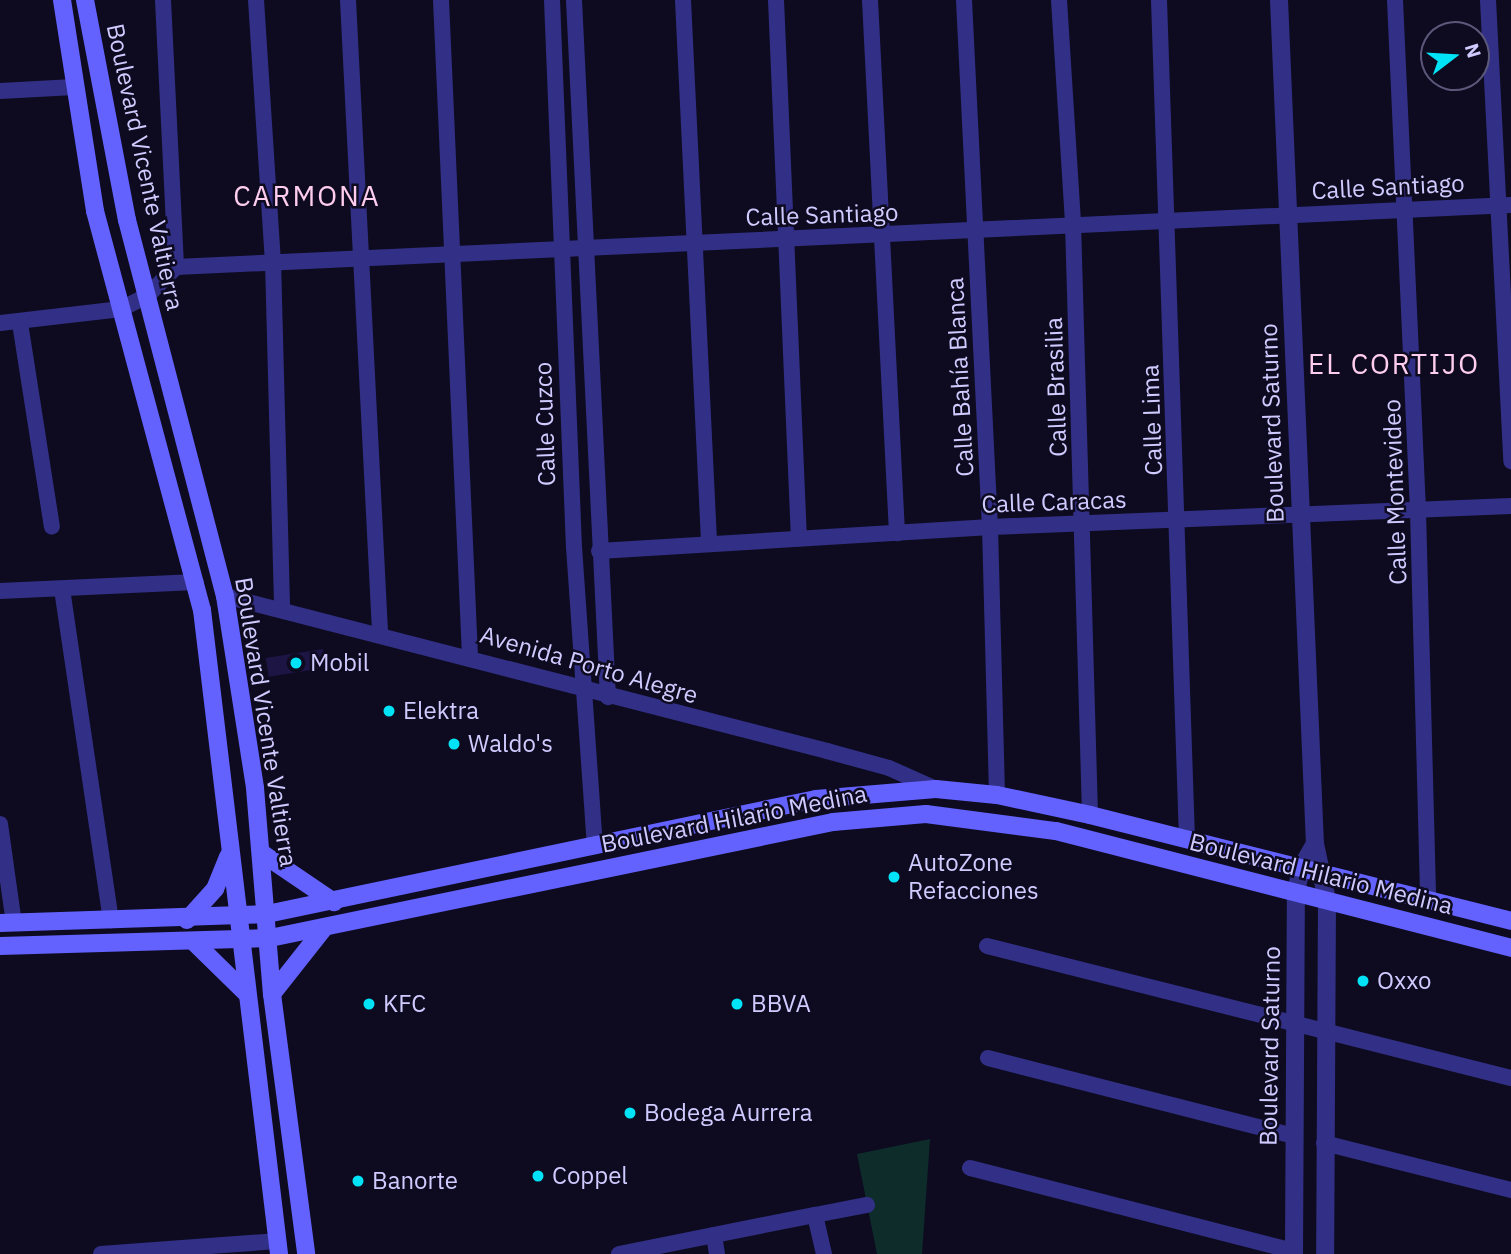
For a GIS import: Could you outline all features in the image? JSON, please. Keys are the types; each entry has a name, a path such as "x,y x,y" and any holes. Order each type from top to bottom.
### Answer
{"main road":[{"name":"Boulevard Vicente Valtierra","path":"62,0 95,211 196,582 230,844 238,942 248,997 278,1248"},
{"name":"Boulevard Vicente Valtierra","path":"85,0 147,296 225,596 263,854 272,994 306,1254"},
{"name":"Boulevard Hilario Medina","path":"7,923 187,920 267,914 816,799 936,789 997,795 1090,815 1511,921"},
{"name":"Boulevard Hilario Medina","path":"0,946 238,942 270,938 833,822 900,814 1023,825 1511,948"},
{"path":"187,920 215,889 230,844"},
{"path":"263,854 334,902"},
{"path":"272,994 324,927"},
{"path":"195,943 248,997"}],"street":[{"path":"0,323 20,323 121,309 147,296 176,267 163,0"},
{"path":"256,0 273,261 282,607"},
{"path":"348,0 380,632"},
{"path":"441,0 456,253 470,656"},
{"name":"Calle Cuzco","path":"552,0 582,692 595,846"},
{"name":"Calle Cuzco","path":"574,0 608,697"},
{"path":"683,0 692,243 709,541"},
{"path":"776,0 799,539"},
{"path":"870,0 897,533"},
{"name":"Calle Bahía Blanca","path":"964,0 990,527 997,795"},
{"name":"Calle Brasilia","path":"1059,0 1073,224 1084,524 1090,815"},
{"name":"Calle Lima","path":"1159,0 1162,219 1172,320 1187,838"},
{"name":"Boulevard Saturno","path":"1279,0 1286,215 1315,844 1325,873 1327,900 1325,1254"},
{"name":"Calle Montevideo","path":"1395,0 1418,511 1428,898"},
{"path":"1488,0 1504,205 1511,461"},
{"path":"0,90 74,87"},
{"name":"Calle Santiago","path":"176,267 881,236 1406,207 1504,205"},
{"path":"20,323 52,527"},
{"name":"Calle Caracas","path":"599,551 709,541 799,539 990,527 1511,506"},
{"path":"0,591 196,582"},
{"path":"62,589 111,920"},
{"name":"Avenida Porto Alegre","path":"225,596 282,607 380,632 470,656 582,692 889,768 936,789"},
{"path":"0,824 7,923"},
{"name":"Boulevard Saturno","path":"1294,1253 1296,892 1301,868 1315,844"},
{"path":"987,946 1511,1078"},
{"path":"988,1058 1293,1136"},
{"path":"1324,1143 1511,1190"},
{"path":"970,1168 1294,1253"},
{"path":"619,1254 867,1205"},
{"path":"815,1215 824,1254"},
{"path":"714,1235 717,1254"},
{"path":"101,1254 278,1248"}],"green space":[{"path":"930,1139 922,1254 877,1254 857,1154"}],"building":[{"name":"Mobil","path":"323,649 326,668 269,677 266,658"}],"place":[{"name":"Mobil","path":"296,663"},
{"name":"Elektra","path":"389,711"},
{"name":"Waldo's","path":"454,744"},
{"name":"AutoZone Refacciones","path":"894,877"},
{"name":"Oxxo","path":"1363,981"},
{"name":"KFC","path":"369,1004"},
{"name":"BBVA","path":"737,1004"},
{"name":"Bodega Aurrera","path":"630,1113"},
{"name":"Coppel","path":"538,1176"},
{"name":"Banorte","path":"358,1181"}],"district":[{"name":"CARMONA","path":"307,196"},
{"name":"EL CORTIJO","path":"1394,364"}]}
